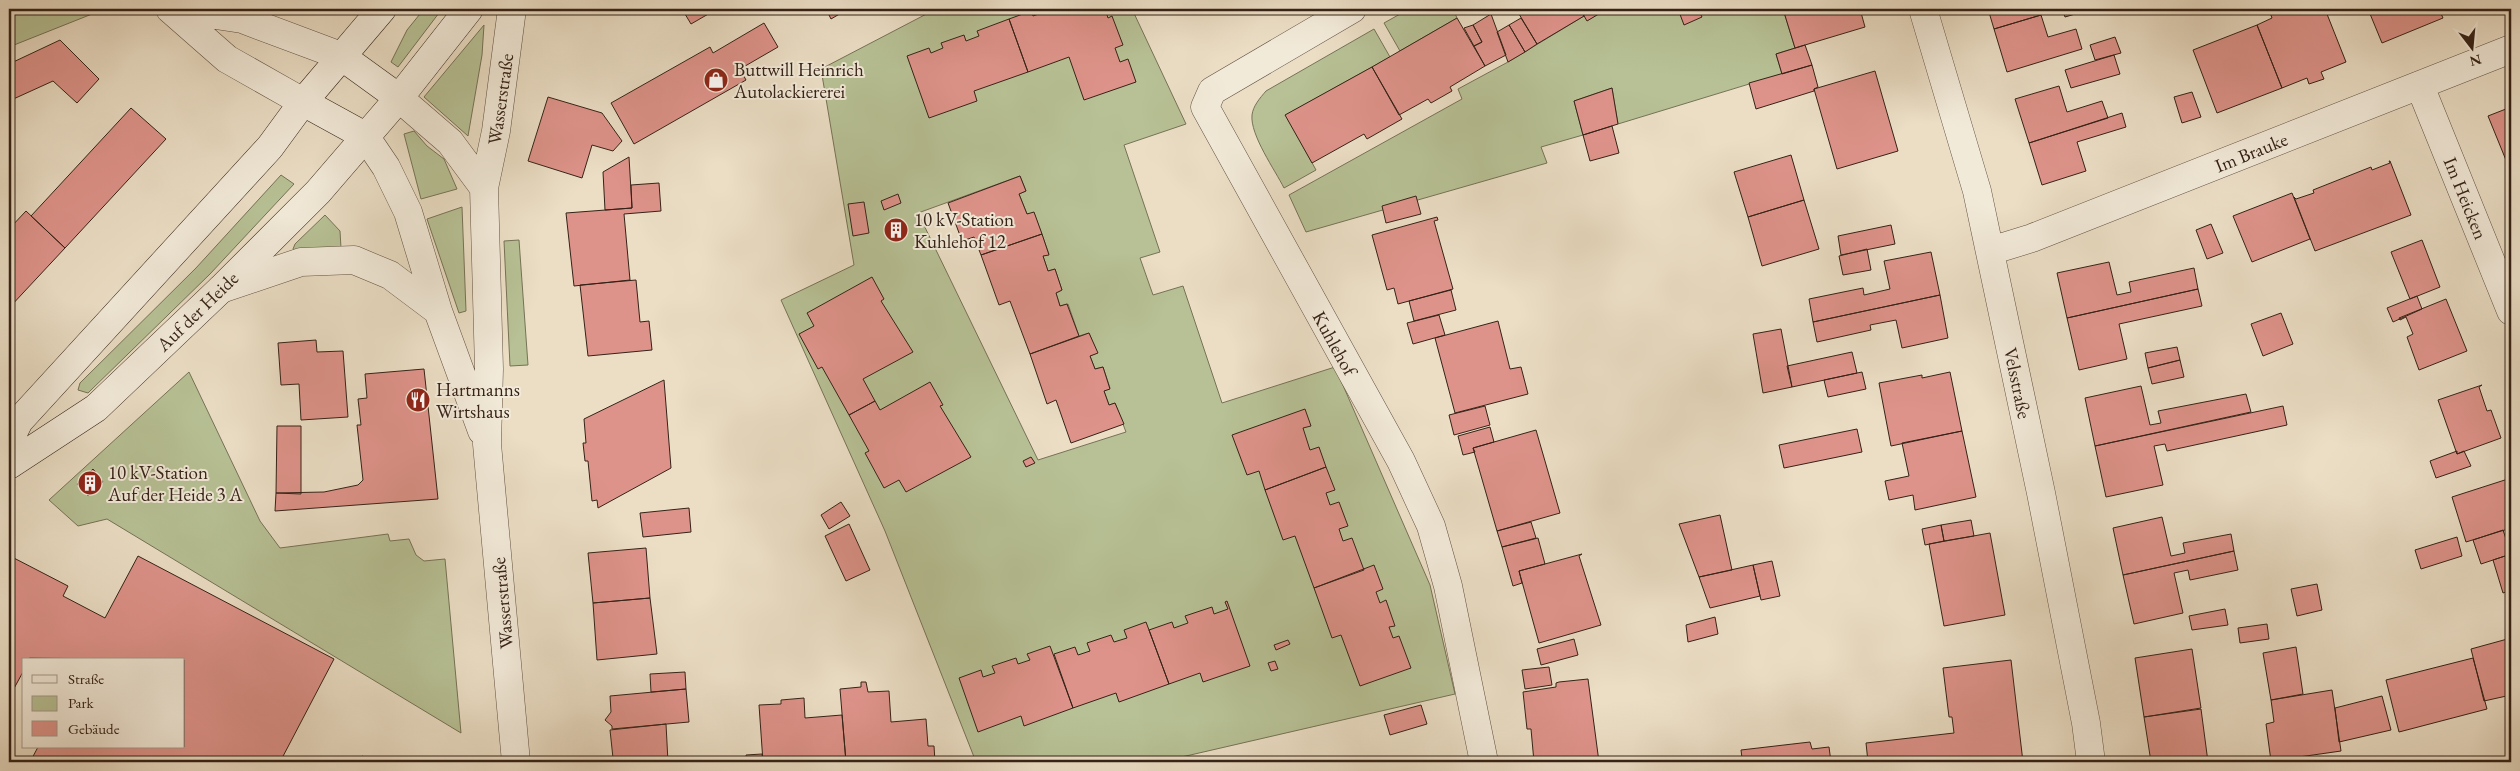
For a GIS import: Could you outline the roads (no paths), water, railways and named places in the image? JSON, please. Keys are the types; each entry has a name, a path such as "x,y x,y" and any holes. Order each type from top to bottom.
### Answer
{"street":[{"name":"Wasserstraße","path":"170,9 227,59 366,136 386,167 408,212 438,311 487,444"},
{"name":"Wasserstraße","path":"176,9 242,19 341,56 399,98 450,142 484,188"},
{"path":"9,441 19,420 270,147 302,102 382,9"},
{"path":"366,136 470,9"},
{"name":"Wasserstraße","path":"512,9 496,131 484,188 489,369 487,444 516,762"},
{"name":"Kuhlehof","path":"1352,9 1212,91 1205,106 1401,461 1431,526 1448,586 1484,762"},
{"name":"Velsstraße","path":"1923,9 1977,191 2041,493 2086,723 2091,762"},
{"name":"Im Brauke","path":"1990,251 2032,238 2511,49"},
{"name":"Im Heicken","path":"2420,86 2511,312"},
{"name":"Auf der Heide","path":"9,465 96,408 221,289 318,192 366,136"},
{"path":"221,289 301,262 354,260 390,275 438,311"}],"place":[{"name":"Buttwill Heinrich Autolackiererei","path":"716,80"},
{"name":"10 kV-Station Kuhlehof 12","path":"896,230"},
{"name":"Hartmanns Wirtshaus","path":"418,400"},
{"name":"10 kV-Station Auf der Heide 3 A","path":"90,483"}]}
